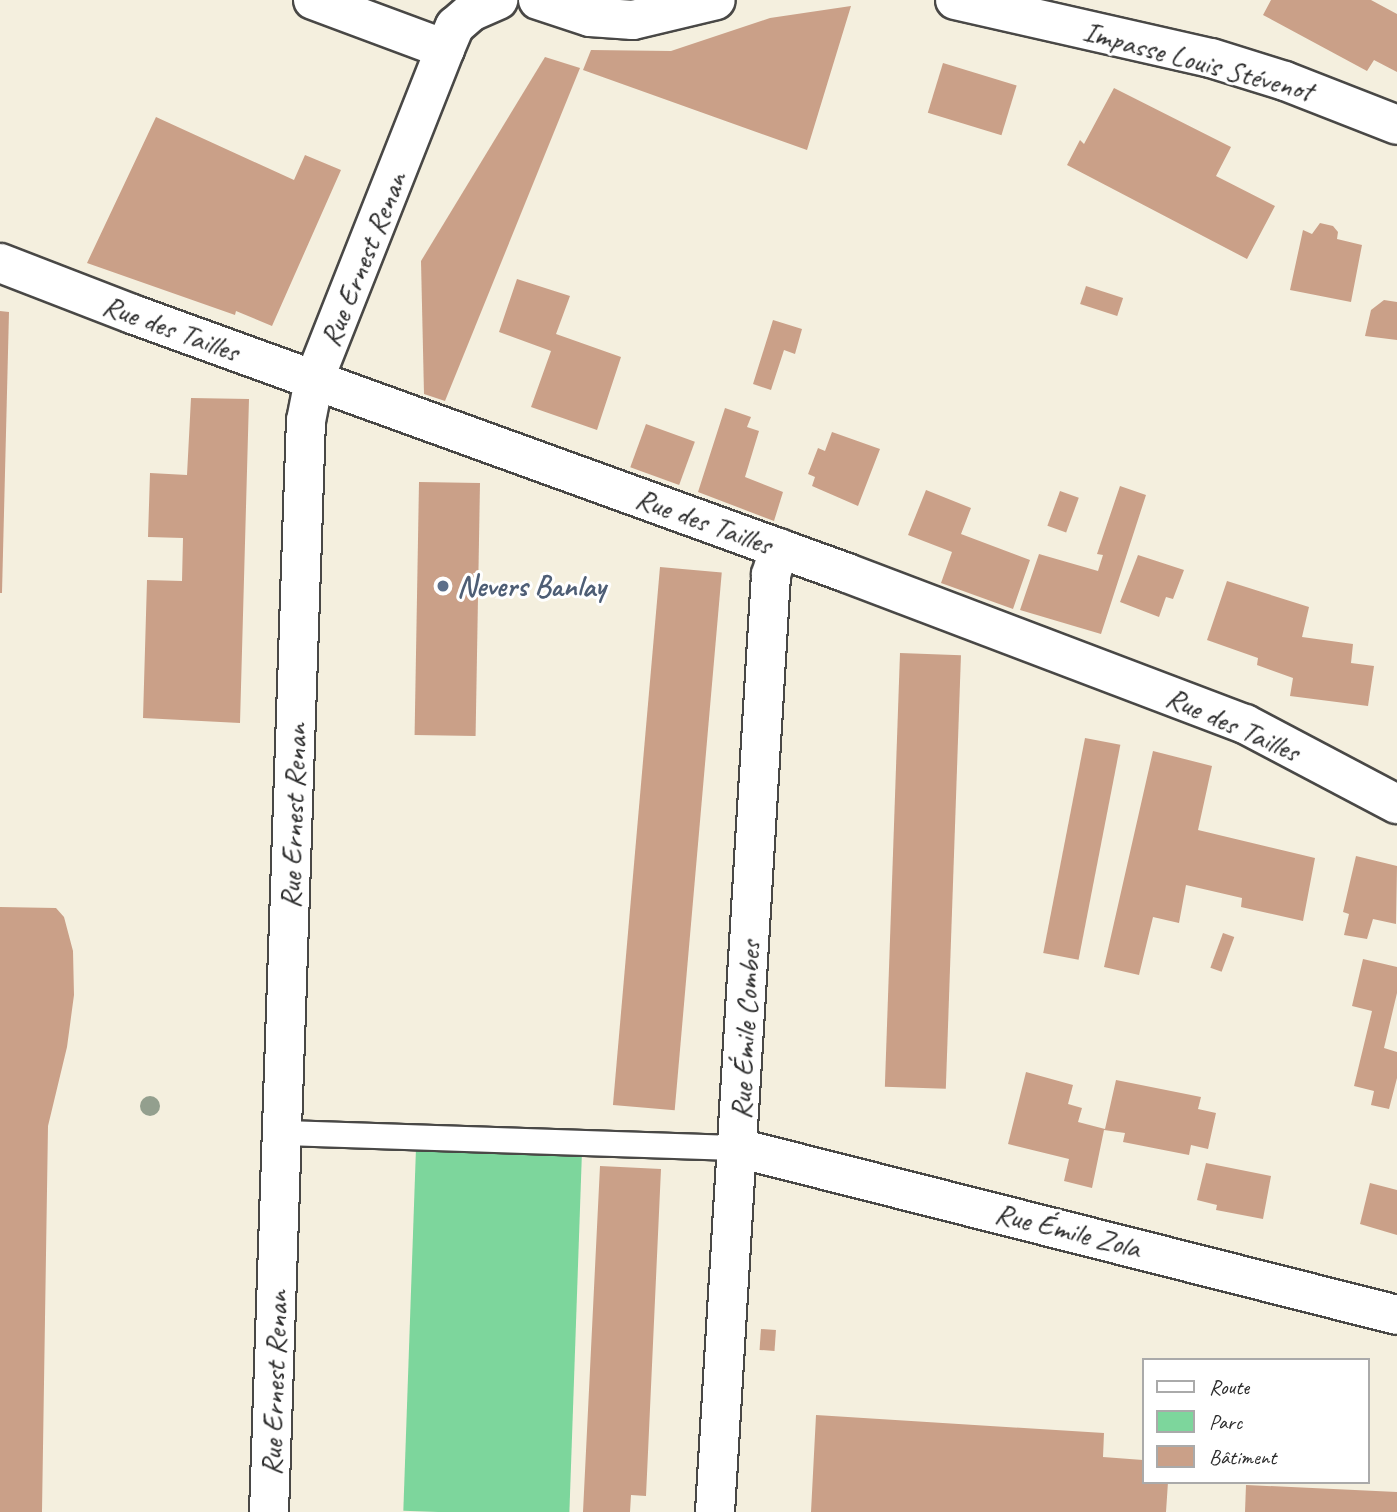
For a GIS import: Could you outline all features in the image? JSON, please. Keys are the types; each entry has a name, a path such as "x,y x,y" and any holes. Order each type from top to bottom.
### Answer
{"street":[{"path":"313,0 445,49"},
{"path":"538,0 590,17 633,20 716,0"},
{"name":"Impasse Louis Stévenot","path":"955,0 1211,58 1285,81 1397,125"},
{"name":"Rue Ernest Renan","path":"270,1512 306,421 314,380 412,139 445,49 455,26 484,6"},
{"name":"Rue des Tailles","path":"0,262 314,380 779,548 1245,724 1397,804"},
{"name":"Rue Émile Combes","path":"715,1512 771,575 779,548"},
{"name":"Rue Émile Zola","path":"738,1148 1397,1315"}],"lane":[{"path":"282,1133 738,1148"}],"green space":[{"path":"416,1148 582,1154 569,1512 403,1511"}],"building":[{"path":"1271,0 1371,0 1397,14 1397,72 1374,60 1367,71 1263,15"},
{"path":"851,6 807,150 583,70 591,50 671,51 770,18"},
{"path":"545,57 580,68 445,401 424,394 421,261"},
{"path":"943,63 1017,86 1001,135 928,113"},
{"path":"1114,88 1231,147 1216,176 1275,206 1247,259 1067,165 1080,140 1084,144"},
{"path":"156,117 294,180 305,155 341,170 272,326 236,311 235,315 87,263"},
{"path":"1320,223 1333,226 1338,232 1337,239 1362,245 1351,302 1290,290 1303,230 1312,234"},
{"path":"517,279 570,296 556,334 621,357 597,430 531,407 551,351 499,332"},
{"path":"1086,286 1123,298 1117,316 1080,304"},
{"path":"1384,300 1397,302 1397,340 1365,336 1371,310"},
{"path":"0,311 9,312 2,593 0,593"},
{"path":"773,320 802,329 795,354 784,350 771,390 753,384"},
{"path":"191,398 249,399 240,723 143,718 147,580 182,581 183,538 148,537 150,473 187,475"},
{"path":"725,408 751,417 747,427 759,431 745,477 783,492 774,521 698,492"},
{"path":"646,424 695,442 679,485 630,467"},
{"path":"832,432 880,449 858,506 812,486 815,477 808,474 818,448 825,451"},
{"path":"419,482 480,483 476,736 415,735"},
{"path":"1120,486 1146,495 1101,634 1020,610 1039,554 1098,571 1103,555 1097,554"},
{"path":"926,490 971,508 961,534 1030,560 1013,609 941,583 952,552 908,535"},
{"path":"1060,491 1079,498 1066,533 1047,526"},
{"path":"1138,555 1184,570 1173,599 1166,597 1159,617 1120,602"},
{"path":"660,567 722,572 675,1110 613,1105"},
{"path":"1227,581 1309,607 1302,637 1353,644 1351,663 1374,666 1368,706 1290,696 1293,678 1257,665 1258,658 1207,640"},
{"path":"900,653 961,655 946,1089 885,1087"},
{"path":"1085,738 1120,745 1079,960 1043,953"},
{"path":"1153,751 1212,766 1198,830 1315,858 1303,921 1241,907 1242,898 1186,885 1179,923 1153,917 1139,975 1104,967"},
{"path":"1356,856 1397,866 1396,924 1373,919 1367,939 1344,935 1349,914 1343,912"},
{"path":"0,907 56,908 64,917 73,951 74,995 67,1047 48,1126 42,1512 0,1512"},
{"path":"1223,933 1234,937 1222,972 1210,968"},
{"path":"1363,959 1397,967 1397,993 1384,1048 1397,1052 1397,1078 1389,1109 1371,1105 1374,1091 1354,1086 1372,1011 1352,1006"},
{"path":"1026,1072 1073,1085 1068,1104 1082,1108 1078,1122 1105,1129 1116,1080 1201,1097 1198,1109 1216,1113 1208,1149 1191,1145 1189,1155 1123,1142 1125,1133 1104,1130 1092,1188 1064,1181 1069,1159 1008,1144"},
{"path":"1206,1163 1271,1176 1263,1219 1216,1210 1217,1205 1197,1200"},
{"path":"600,1166 661,1169 646,1496 631,1495 630,1512 583,1512"},
{"path":"1370,1183 1397,1190 1397,1235 1360,1224"},
{"path":"761,1329 776,1330 774,1351 760,1350"},
{"path":"816,1415 1104,1433 1103,1457 1142,1460 1142,1484 1168,1484 1166,1512 811,1512"},
{"path":"1246,1485 1397,1492 1397,1512 1245,1512"}],"place":[{"name":"Nevers Banlay","path":"443,586"}]}
